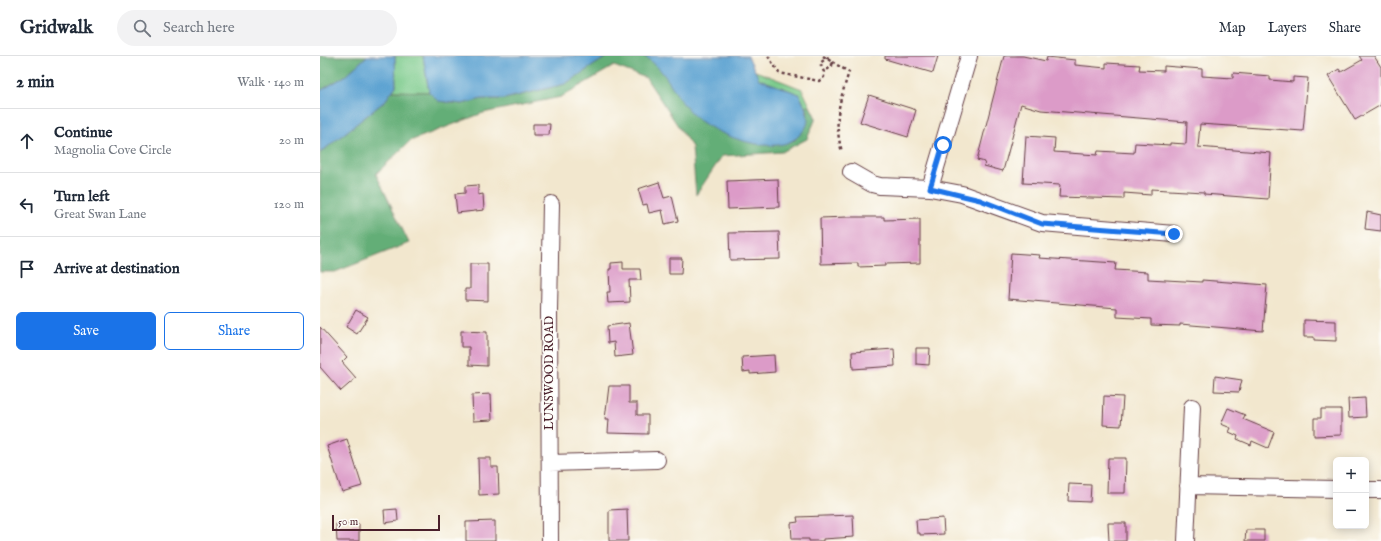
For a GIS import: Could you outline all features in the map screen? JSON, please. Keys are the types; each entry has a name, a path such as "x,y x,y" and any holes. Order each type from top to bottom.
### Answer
{"street":[{"path":"930,188 969,56"},
{"path":"851,172 872,184 880,186 930,188 980,200 1042,224 1174,234"},
{"name":"LUNSWOOD ROAD","path":"550,541 551,204"},
{"path":"1186,541 1192,407"},
{"path":"550,463 657,460"},
{"path":"1188,486 1333,489"},
{"path":"1369,490 1381,490"}],"path":[{"path":"768,56 779,73 820,81 824,77 824,72 820,64 825,57 830,56"},
{"path":"825,57 849,72 838,106 836,132 842,152"},
{"path":"824,72 832,66 832,62"}],"green space":[{"path":"320,56 367,56 345,76 320,91"},
{"path":"395,56 423,56 429,92 392,91 396,86"},
{"path":"608,56 643,56 653,62 664,73 691,113 760,145 781,144 795,140 808,111 805,106 810,106 816,118 807,139 782,152 722,156 696,195 692,147 646,78 614,66 561,97 483,113 410,141 376,174 409,243 335,272 320,272 320,153 385,101 392,91 429,92 438,101 462,104 482,99 504,99 565,84"},
{"path":"753,70 802,89 810,106 805,106 799,94 759,79"}],"water":[{"path":"367,56 395,56 396,86 385,101 320,153 320,91 345,76"},
{"path":"423,56 608,56 565,84 504,99 482,99 462,104 438,101 429,92"},
{"path":"644,56 748,56 759,79 799,94 807,112 807,126 796,138 784,144 756,144 726,135 701,121 692,114 665,76"}],"building":[{"path":"885,56 938,56 933,73 885,59"},
{"path":"1004,56 1023,56 1046,61 1047,57 1075,60 1075,65 1106,68 1106,63 1140,65 1139,70 1164,71 1164,66 1202,69 1202,76 1233,78 1233,73 1270,76 1270,80 1293,82 1293,77 1308,78 1303,131 1200,124 1198,147 1271,153 1268,199 1204,194 1204,192 1151,189 1151,195 1124,193 1124,199 1059,197 1060,185 1023,183 1026,136 1055,138 1054,152 1097,155 1098,151 1134,153 1135,143 1170,145 1170,143 1186,144 1187,122 1041,110 1021,104 1003,171 984,166 985,162 977,160"},
{"path":"1359,56 1374,56 1381,67 1381,105 1355,120 1328,76 1339,69 1341,72 1362,60"},
{"path":"869,95 916,110 908,137 860,122"},
{"path":"533,124 550,124 549,135 533,135"},
{"path":"778,179 779,207 728,209 727,181"},
{"path":"659,182 664,198 672,196 678,221 665,224 662,210 649,213 647,204 643,205 638,189"},
{"path":"478,185 478,195 483,194 484,210 457,213 455,194 465,193 465,186"},
{"path":"1367,212 1381,215 1381,231 1365,229"},
{"path":"884,217 884,220 920,219 920,263 885,264 885,266 858,267 858,263 821,264 820,218"},
{"path":"779,232 780,259 730,260 729,233"},
{"path":"1011,253 1040,255 1039,258 1116,263 1115,270 1148,272 1148,279 1202,282 1202,280 1267,285 1263,331 1180,324 1180,326 1151,325 1151,319 1117,317 1117,308 1008,299"},
{"path":"669,258 682,258 681,274 669,274"},
{"path":"623,262 623,269 640,269 641,280 629,280 630,302 608,303 607,292 610,292 609,269 611,269 611,263"},
{"path":"470,264 488,264 488,301 465,300 465,289 470,289"},
{"path":"356,310 368,317 357,334 346,327"},
{"path":"1304,320 1336,321 1336,341 1314,340 1314,337 1304,337"},
{"path":"629,323 633,355 615,357 614,342 608,343 607,326"},
{"path":"320,327 347,357 342,362 356,378 341,391 320,367"},
{"path":"461,331 487,332 487,366 469,365 469,347 461,347"},
{"path":"916,348 930,348 929,365 916,364"},
{"path":"894,349 895,366 853,369 852,352"},
{"path":"774,355 775,372 750,374 750,371 743,372 742,357"},
{"path":"1215,376 1242,380 1239,392 1214,391"},
{"path":"609,386 629,386 629,403 637,403 637,415 648,415 648,434 608,433 609,419 605,419"},
{"path":"491,394 492,420 473,421 472,395"},
{"path":"1104,396 1123,397 1121,426 1103,425"},
{"path":"1365,398 1366,417 1349,418 1348,399"},
{"path":"1228,408 1245,415 1243,419 1274,432 1268,448 1252,441 1251,445 1237,439 1238,436 1229,432 1231,428 1221,424"},
{"path":"1321,409 1341,409 1341,435 1314,436 1314,418 1321,418"},
{"path":"347,439 362,486 342,492 327,446"},
{"path":"478,458 491,458 491,467 498,467 499,494 479,495"},
{"path":"1108,458 1126,458 1125,493 1107,493"},
{"path":"1069,484 1091,485 1090,502 1068,501"},
{"path":"397,509 398,521 385,523 384,510"},
{"path":"627,509 628,541 609,541 609,510"},
{"path":"853,515 854,537 823,539 823,541 792,539 791,523 798,522 797,517"},
{"path":"943,518 944,534 920,535 920,533 917,533 916,520"},
{"path":"495,521 495,541 466,541 466,522"},
{"path":"1108,523 1126,523 1126,541 1109,541"},
{"path":"336,524 359,524 359,541 337,541"},
{"path":"1246,530 1264,530 1264,541 1245,541"}],"route":[{"path":"943,145 930,188 962,194 1042,224 1174,234"}]}
